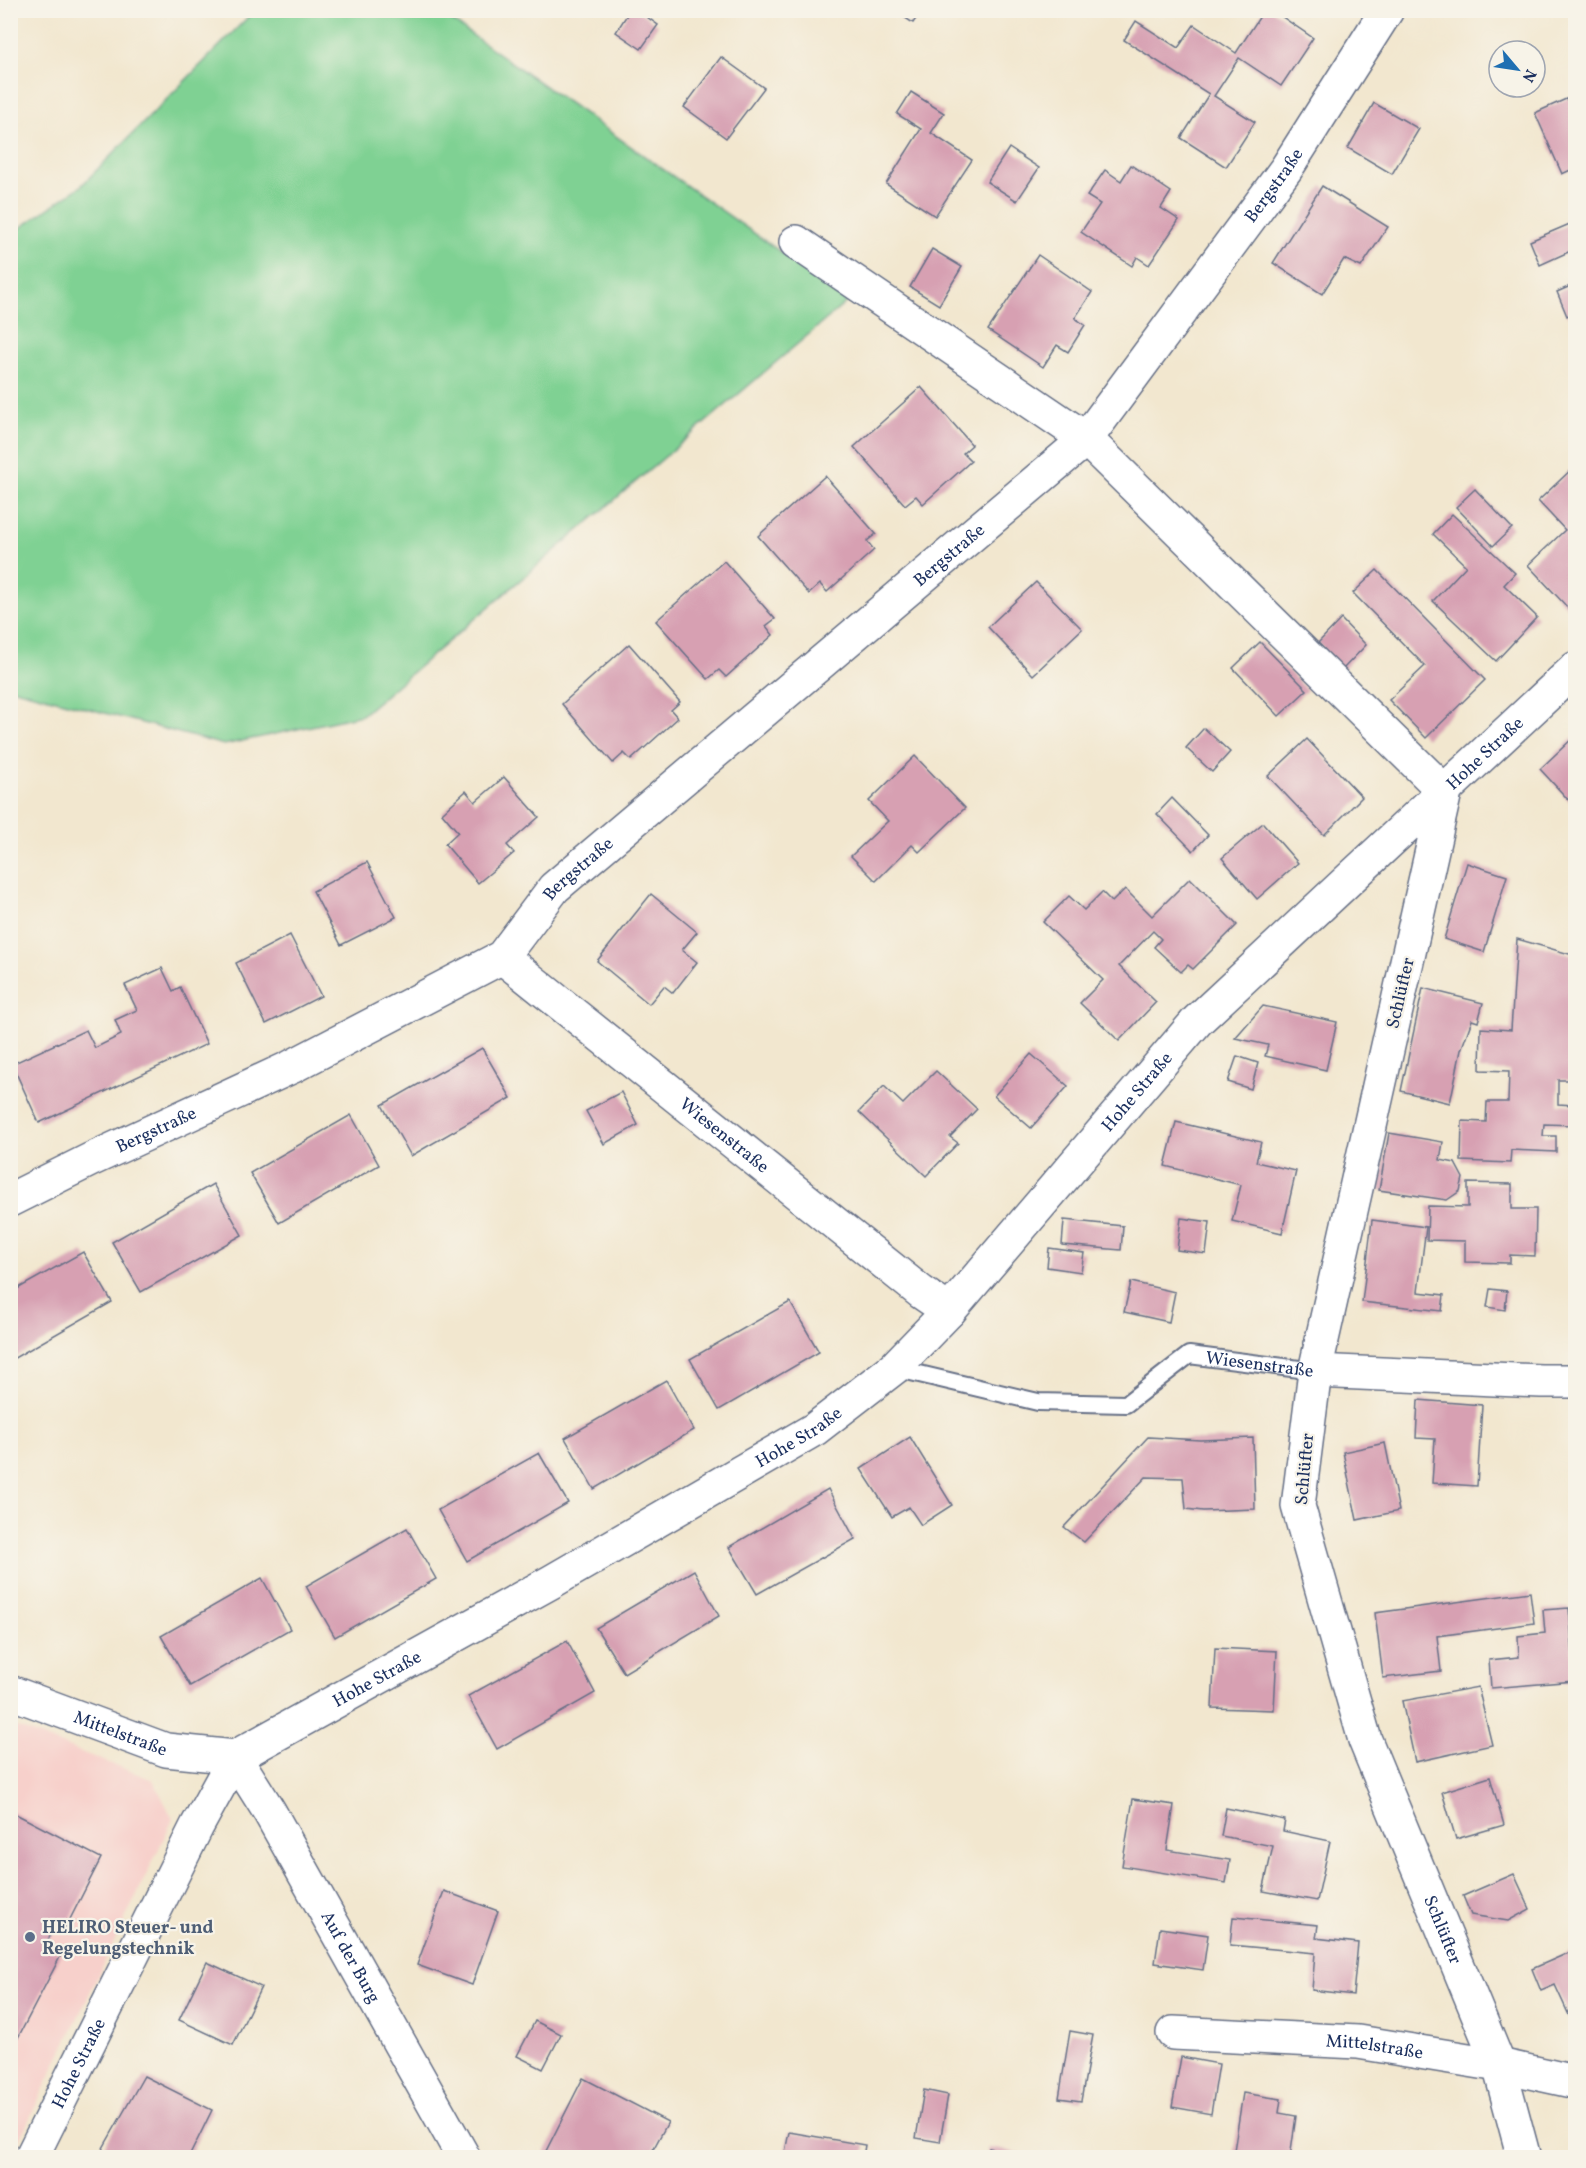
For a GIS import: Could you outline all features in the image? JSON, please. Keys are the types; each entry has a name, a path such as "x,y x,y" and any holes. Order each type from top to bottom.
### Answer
{"street":[{"name":"Bergstraße","path":"10,1200 90,1160 291,1067 502,957 554,888 1086,439 1286,169 1387,10"},
{"path":"796,242 1086,439 1445,792"},
{"name":"Hohe Straße","path":"31,2157 198,1826 235,1758 551,1582 814,1429 894,1368 949,1311 1197,1021 1445,792 1575,668"},
{"name":"Schlüfter","path":"1445,792 1315,1371 1298,1506 1365,1740 1499,2065 1524,2157"},
{"name":"Wiesenstraße","path":"502,957 921,1292 949,1311"},
{"name":"Wiesenstraße","path":"1315,1371 1541,1381 1575,1380"},
{"name":"Mittelstraße","path":"10,1692 166,1750 235,1758"},
{"name":"Auf der Burg","path":"235,1758 268,1811 464,2157"},
{"name":"Mittelstraße","path":"1173,2032 1358,2042 1499,2065 1570,2081 1575,2080"}],"lane":[{"name":"Wiesenstraße","path":"894,1368 1038,1402 1126,1404 1189,1355 1315,1371"}],"shaded area":[{"path":"11,1725 153,1780 173,1819 11,2157"}],"green space":[{"path":"255,10 438,11 849,300 362,715 224,745 11,688 10,235 81,186"}],"building":[{"path":"630,10 637,10 658,25 641,49 616,32"},
{"path":"893,10 922,10 913,23"},
{"path":"1264,10 1272,10 1313,38 1281,86 1239,58 1214,96 1255,122 1226,167 1181,138 1209,94 1124,40 1136,21 1178,48 1194,25 1236,53"},
{"path":"721,57 764,88 726,138 684,107"},
{"path":"911,92 944,113 931,133 972,160 935,216 886,184 921,129 897,114"},
{"path":"1575,95 1575,168 1562,174 1535,113"},
{"path":"1374,103 1419,129 1392,174 1348,148"},
{"path":"1009,148 1039,168 1017,201 987,182"},
{"path":"1131,165 1171,192 1161,208 1179,220 1149,265 1137,257 1132,266 1081,232 1100,204 1087,196 1105,170 1121,181"},
{"path":"1322,186 1388,227 1361,267 1344,259 1322,294 1273,263"},
{"path":"1572,223 1575,231 1575,249 1540,265 1530,241"},
{"path":"932,249 962,267 939,305 910,287"},
{"path":"1038,255 1092,292 1075,318 1085,325 1068,352 1057,345 1043,367 988,330"},
{"path":"1575,284 1575,312 1567,316 1557,292"},
{"path":"921,387 972,445 963,453 971,461 923,504 916,496 905,505 854,447"},
{"path":"1575,466 1575,600 1568,608 1528,565 1565,530 1538,501"},
{"path":"825,476 876,534 867,541 874,550 827,592 820,584 809,594 758,536"},
{"path":"1475,489 1512,528 1493,546 1456,507"},
{"path":"1452,514 1515,573 1504,585 1537,617 1496,661 1433,601 1466,566 1433,534"},
{"path":"724,561 775,619 766,626 773,635 726,677 719,670 708,679 656,621"},
{"path":"1377,570 1485,680 1426,738 1389,700 1425,666 1353,593"},
{"path":"1036,582 1082,629 1033,675 988,627"},
{"path":"1341,619 1366,645 1343,669 1318,643"},
{"path":"1260,642 1307,690 1279,716 1233,668"},
{"path":"629,644 680,702 671,710 678,718 631,760 624,753 613,763 562,704"},
{"path":"1204,728 1230,752 1212,772 1186,748"},
{"path":"1575,736 1575,807 1540,769"},
{"path":"1307,739 1362,797 1324,835 1268,776"},
{"path":"915,756 965,808 919,852 912,845 876,881 851,856 888,821 869,801"},
{"path":"504,777 539,817 507,845 514,853 478,883 445,844 458,832 442,813 466,791 475,802"},
{"path":"1172,798 1208,835 1193,851 1157,814"},
{"path":"1263,823 1298,863 1257,899 1222,858"},
{"path":"367,862 396,917 341,945 313,891"},
{"path":"1467,863 1507,876 1484,952 1444,939"},
{"path":"1190,878 1237,925 1193,969 1188,965 1181,972 1154,947 1161,939 1153,931 1119,966 1156,1002 1119,1041 1080,1003 1103,980 1043,922 1069,896 1084,910 1102,892 1112,902 1125,889 1152,916"},
{"path":"651,894 697,932 682,950 697,962 673,993 664,986 649,1004 597,961"},
{"path":"290,935 321,996 266,1024 236,963"},
{"path":"1517,939 1573,955 1575,1080 1558,1080 1558,1104 1574,1105 1574,1125 1544,1124 1543,1136 1556,1136 1556,1152 1511,1150 1510,1163 1461,1161 1462,1121 1486,1122 1487,1102 1508,1102 1509,1071 1480,1070 1481,1028 1511,1030"},
{"path":"162,968 173,991 180,987 207,1044 39,1123 12,1064 86,1030 95,1048 121,1035 115,1020 137,1010 125,985"},
{"path":"1423,988 1483,1003 1478,1022 1472,1020 1461,1050 1450,1103 1401,1091"},
{"path":"1263,1006 1337,1022 1326,1070 1265,1056 1268,1045 1235,1038"},
{"path":"482,1048 511,1098 411,1156 382,1105"},
{"path":"1031,1054 1068,1086 1031,1128 994,1096"},
{"path":"1237,1056 1258,1063 1251,1089 1228,1082"},
{"path":"936,1071 977,1109 950,1137 958,1143 926,1176 859,1112 884,1086 903,1104"},
{"path":"621,1092 638,1125 604,1144 586,1111"},
{"path":"351,1115 379,1165 279,1223 250,1173"},
{"path":"1176,1122 1261,1142 1256,1162 1296,1171 1282,1233 1232,1221 1241,1185 1165,1166"},
{"path":"1389,1133 1443,1142 1440,1160 1455,1163 1463,1178 1460,1191 1447,1200 1379,1190"},
{"path":"1468,1183 1512,1184 1512,1209 1536,1209 1535,1256 1510,1255 1510,1263 1465,1262 1465,1241 1427,1240 1428,1206 1468,1207"},
{"path":"213,1184 242,1235 141,1292 112,1242"},
{"path":"1181,1218 1210,1222 1206,1254 1177,1250"},
{"path":"1064,1220 1123,1226 1121,1250 1062,1245"},
{"path":"1372,1220 1426,1227 1418,1292 1444,1295 1442,1311 1362,1302"},
{"path":"1049,1248 1084,1253 1081,1272 1047,1267"},
{"path":"83,1252 112,1302 11,1360 10,1293"},
{"path":"1131,1282 1175,1292 1169,1322 1124,1312"},
{"path":"1490,1289 1507,1291 1505,1310 1487,1307"},
{"path":"790,1302 819,1352 719,1410 690,1359"},
{"path":"666,1380 694,1430 594,1489 565,1438"},
{"path":"1418,1400 1482,1405 1477,1486 1432,1483 1435,1439 1416,1438"},
{"path":"910,1437 952,1505 921,1525 909,1507 892,1517 861,1469"},
{"path":"1148,1437 1200,1440 1253,1438 1255,1509 1203,1511 1186,1509 1183,1478 1146,1477 1084,1542 1064,1527"},
{"path":"1385,1443 1399,1511 1357,1520 1343,1452"},
{"path":"539,1453 568,1503 467,1561 438,1510"},
{"path":"828,1489 855,1539 757,1594 729,1547"},
{"path":"407,1528 436,1579 335,1637 306,1586"},
{"path":"694,1570 719,1616 624,1673 596,1628"},
{"path":"262,1578 290,1629 190,1686 161,1636"},
{"path":"1530,1592 1534,1623 1437,1636 1441,1671 1383,1678 1375,1613"},
{"path":"1569,1608 1575,1681 1491,1688 1489,1660 1519,1657 1518,1636 1545,1633 1543,1610"},
{"path":"567,1641 595,1693 497,1749 468,1696"},
{"path":"1215,1648 1277,1651 1274,1710 1212,1708"},
{"path":"1478,1687 1492,1745 1415,1762 1402,1701"},
{"path":"1490,1777 1504,1825 1456,1839 1442,1792"},
{"path":"1133,1799 1174,1805 1167,1850 1230,1860 1226,1883 1122,1866"},
{"path":"1226,1808 1285,1820 1283,1831 1330,1841 1317,1901 1263,1891 1273,1846 1221,1836"},
{"name":"HELIRO Steuer- und Regelungstechnik","path":"10,1811 101,1858 66,1927 57,1923 45,1946 61,1955 10,2053"},
{"path":"1514,1874 1530,1909 1508,1921 1471,1915 1463,1896"},
{"path":"444,1891 498,1911 472,1985 417,1965"},
{"path":"1233,1917 1318,1925 1316,1938 1358,1943 1353,1995 1312,1990 1315,1953 1230,1945"},
{"path":"1160,1928 1208,1935 1203,1970 1155,1963"},
{"path":"1575,1950 1575,2023 1573,2024 1555,1985 1541,1991 1532,1969"},
{"path":"207,1962 261,1987 233,2045 179,2020"},
{"path":"535,2021 561,2034 543,2069 517,2056"},
{"path":"1070,2031 1093,2035 1081,2101 1059,2098"},
{"path":"1181,2057 1219,2064 1211,2114 1172,2107"},
{"path":"144,2076 212,2110 189,2157 98,2157"},
{"path":"583,2078 668,2122 649,2157 548,2157 544,2155"},
{"path":"924,2090 948,2095 940,2142 916,2138"},
{"path":"1243,2093 1281,2099 1279,2113 1296,2116 1290,2157 1233,2157"},
{"path":"789,2132 865,2145 863,2157 784,2157"},
{"path":"989,2148 1037,2156 1037,2157 987,2157"}],"place":[{"name":"HELIRO Steuer- und Regelungstechnik","path":"30,1937"}]}
